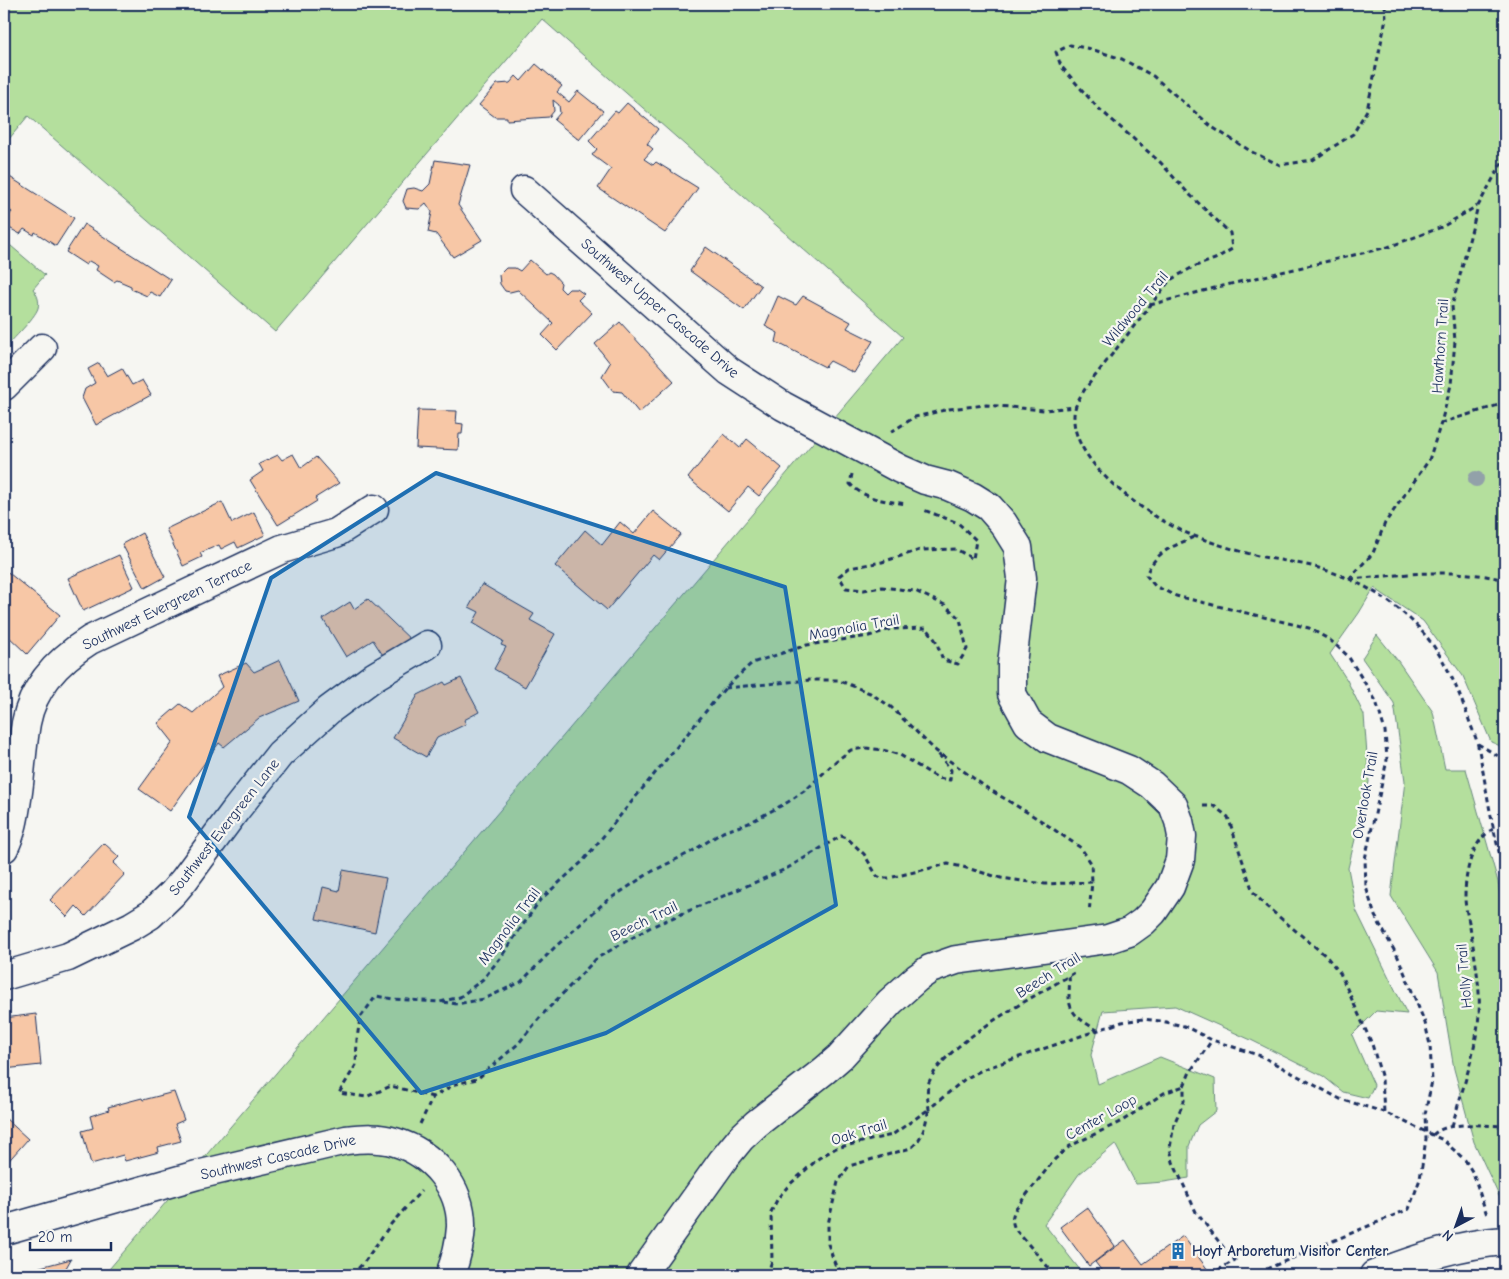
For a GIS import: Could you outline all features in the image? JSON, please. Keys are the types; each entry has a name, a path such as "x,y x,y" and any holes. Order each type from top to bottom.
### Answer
{"street":[{"name":"Southwest Upper Cascade Drive","path":"524,190 729,371 784,406 867,452 925,480 948,486 973,497 989,507 1003,523 1018,547 1022,578 1012,664 1012,694 1028,723 1048,738 1129,770 1152,785 1173,805 1182,836 1180,860 1170,887 1162,900 1143,922 1129,932 1108,939 956,960 930,969 917,978 890,1002 826,1070 756,1124 741,1138 717,1168 641,1275"},
{"path":"4,386 42,348"},
{"name":"Southwest Evergreen Terrace","path":"4,848 12,826 26,722 32,704 55,667 90,640 282,549 336,533 374,509"},
{"name":"Southwest Evergreen Lane","path":"4,976 68,957 132,926 150,915 184,880 280,754 329,710 375,676 426,645"},
{"name":"Southwest Cascade Drive","path":"4,1229 198,1175 346,1140 365,1138 396,1142 420,1154 440,1171 451,1186 456,1198 460,1218 458,1249 450,1275"},
{"path":"1374,1275 1413,1260 1454,1249 1499,1241"}],"path":[{"name":"Wildwood Trail","path":"1075,407 1085,389 1170,280 1193,267 1215,259 1232,248 1230,233 1187,192 1161,163 1096,106 1061,66 1056,52 1070,45 1091,49 1122,59 1153,76 1212,127 1252,152 1280,165 1313,160 1353,134 1367,110 1386,19 1385,4"},
{"name":"Hawthorn Trail","path":"1349,579 1373,553 1385,523 1429,460 1451,385 1455,341 1452,306 1478,206 1505,157"},
{"path":"1149,306 1222,286 1388,247 1442,227 1478,206"},
{"path":"1441,423 1505,403 1500,426 1505,444"},
{"name":"Magnolia Trail","path":"432,1097 391,1086 366,1097 339,1093 356,1065 360,1018 376,996 440,1002 460,997 482,980 501,957 540,900 583,861 725,688 752,663 807,645 869,636 891,629 927,628 936,641 943,660 958,664 967,649 960,619 945,605 915,591 882,587 864,590 846,588 839,576 849,568 882,562 920,550 956,549 973,559 976,540 958,523 907,504 887,502 866,496 850,484 854,466 867,452 884,437 915,417 949,408 986,405 1044,410 1075,407"},
{"path":"1075,407 1075,431 1079,445 1099,472 1146,512 1195,537 1257,556 1327,570 1349,579 1395,606 1424,634 1440,656 1458,690 1478,744 1493,830 1505,871"},
{"name":"Overlook Trail","path":"1195,537 1168,549 1151,562 1146,575 1154,586 1176,596 1309,628 1330,640 1348,656 1376,701 1385,730 1387,760 1365,859 1366,887 1375,916 1398,957 1425,1023 1430,1045 1432,1081 1425,1114 1425,1131"},
{"path":"1349,579 1435,572 1494,577 1505,580"},
{"path":"725,688 810,680 838,680 870,693 891,708 936,751 987,788 1040,820 1081,848 1091,863 1092,882"},
{"path":"1478,744 1505,760"},
{"path":"440,1002 457,1004 484,999 522,982 554,948 605,902 651,872 691,852 723,832 749,823 788,802 807,789 836,761 851,750 866,748 884,750 900,755 938,778 950,780 951,770 936,751"},
{"path":"1179,821 1192,806 1214,806 1228,817 1253,892 1266,906 1326,956 1340,972 1372,1044 1382,1079 1384,1112"},
{"name":"Holly Trail","path":"1452,1126 1472,1052 1479,1014 1476,962 1465,897 1470,861 1481,839 1486,833 1493,830"},
{"name":"Beech Trail","path":"432,1097 455,1084 478,1078 518,1044 542,1015 597,958 651,927 786,869 841,836 846,838 864,854 877,876 881,878 889,878 948,864 1001,878 1046,884 1092,882 1091,904 1087,925 1087,932 1095,949 1091,962 963,1042 947,1057 932,1076 928,1084 929,1109"},
{"path":"1069,976 1069,1000 1072,1010 1076,1016 1098,1031"},
{"path":"929,1109 965,1079 984,1069 1122,1022 1143,1019 1184,1026 1212,1040 1261,1056 1340,1099 1384,1112 1444,1140 1466,1160 1474,1173 1488,1218 1499,1241"},
{"path":"1210,1275 1235,1260 1223,1248 1196,1212 1173,1162 1170,1148 1174,1124 1184,1101 1184,1086 1190,1072 1212,1040"},
{"name":"Center Loop","path":"1055,1275 1015,1229 1012,1215 1016,1208 1055,1159 1070,1146 1122,1121 1164,1093 1184,1086"},
{"name":"Oak Trail","path":"766,1275 772,1261 771,1212 778,1198 789,1185 819,1158 836,1148 892,1135 929,1109"},
{"name":"Oak Trail","path":"844,1275 835,1264 828,1244 828,1224 838,1182 849,1166 911,1148 918,1142 923,1133 929,1109"},
{"path":"1433,1135 1437,1131 1452,1126 1505,1126"},
{"path":"1252,1275 1409,1209 1420,1179 1426,1139 1425,1131"},
{"path":"352,1275 365,1261 391,1224 440,1171"},
{"path":"1217,1270 1219,1275"}],"highlighted area":[{"path":"436,473 785,587 836,905 606,1033 421,1093 189,817 271,578"}],"green space":[{"path":"4,4 1505,4 1505,748 1491,742 1463,676 1423,621 1374,588 1330,654 1347,680 1364,715 1369,782 1348,868 1356,910 1407,1014 1376,1011 1352,1035 1374,1085 1368,1098 1343,1092 1323,1076 1251,1040 1175,1006 1103,1011 1091,1055 1098,1084 1160,1057 1215,1079 1216,1111 1198,1125 1189,1146 1189,1178 1136,1184 1115,1144 1079,1174 1044,1224 1084,1275 104,1275 903,337 542,19 275,332 28,116 4,145"},
{"path":"4,240 45,275 33,289 37,295 39,305 36,312 4,349"},
{"path":"1377,635 1398,661 1433,712 1445,769 1466,769 1498,882 1502,907 1505,908 1505,1209 1474,1142 1454,1069 1438,972 1391,896 1405,781 1394,703 1362,658"}],"building":[{"path":"536,64 562,86 557,92 569,102 578,91 603,111 579,140 554,120 560,113 559,105 553,100 554,111 549,117 507,120 507,117 495,117 479,105 497,84 510,83 516,76 521,81"},
{"path":"627,103 658,129 647,144 653,149 644,159 653,165 656,162 698,188 665,233 598,188 611,169 592,155 597,149 589,141 615,111 618,113"},
{"path":"435,160 470,165 458,205 482,240 453,257 436,234 428,232 432,212 426,203 419,209 406,208 403,201 407,189 414,188 423,191 430,184"},
{"path":"5,174 74,218 56,246 35,232 34,235 24,229 20,234 4,225 4,221 12,212 4,205"},
{"path":"84,224 171,280 160,297 150,292 147,296 117,280 114,282 96,270 98,266 89,261 86,265 66,252"},
{"path":"706,247 761,286 744,310 690,271"},
{"path":"530,260 546,274 549,272 553,274 561,283 560,288 565,293 569,289 577,289 584,294 578,300 592,313 557,350 542,335 553,323 518,290 505,291 500,284 499,275 506,268 515,268 520,271"},
{"path":"778,296 796,305 803,296 851,322 847,328 873,341 854,373 830,361 825,367 776,342 778,333 765,326"},
{"path":"620,322 674,381 639,413 622,392 613,391 602,376 610,363 595,344"},
{"path":"99,363 107,376 122,368 132,385 142,380 151,395 96,425 82,398 85,389 95,383 88,369"},
{"path":"418,410 457,411 456,423 463,424 462,434 459,434 458,450 416,448"},
{"path":"724,434 740,448 747,439 782,468 759,496 748,487 728,511 688,478"},
{"path":"293,454 301,468 316,457 339,483 315,498 317,501 278,525 250,480 263,471 259,464 278,455 282,460"},
{"path":"222,502 232,523 254,512 265,535 238,548 235,542 221,549 219,545 200,553 202,557 183,566 166,529"},
{"path":"653,511 681,534 659,560 653,555 607,610 555,566 585,530 602,545 620,522 634,534"},
{"path":"142,533 165,577 145,588 122,544"},
{"path":"119,555 134,587 83,611 68,578"},
{"path":"4,569 60,615 27,654 6,634 4,637"},
{"path":"482,584 534,614 530,620 555,634 525,687 494,669 506,647 501,645 503,641 473,623 479,612 469,607"},
{"path":"368,599 414,643 386,660 373,640 346,657 323,619 350,602 354,609"},
{"path":"280,660 299,701 259,718 224,747 219,743 170,811 139,789 173,742 158,723 180,704 193,713 222,687 217,676 246,663 254,672"},
{"path":"461,678 479,712 464,720 466,724 437,738 426,757 393,738 418,695 444,682 446,685"},
{"path":"104,843 119,857 113,863 125,874 86,916 76,906 67,917 50,900"},
{"path":"343,870 386,878 375,932 316,919 323,887 339,891"},
{"path":"36,1014 41,1065 4,1069 4,1018"},
{"path":"174,1092 184,1120 175,1124 181,1141 158,1147 159,1152 125,1161 123,1155 91,1164 82,1131 93,1128 90,1116 109,1110 108,1107"},
{"path":"4,1117 28,1139 4,1166"},
{"path":"1087,1207 1115,1246 1089,1266 1060,1227"},
{"name":"Hoyt Arboretum Visitor Center","path":"1183,1236 1208,1270 1201,1275 1105,1275 1095,1262 1125,1240 1143,1264"},
{"path":"71,1259 62,1275 26,1275 29,1270"}],"place":[{"name":"Hoyt Arboretum Visitor Center","path":"1178,1251"}]}
